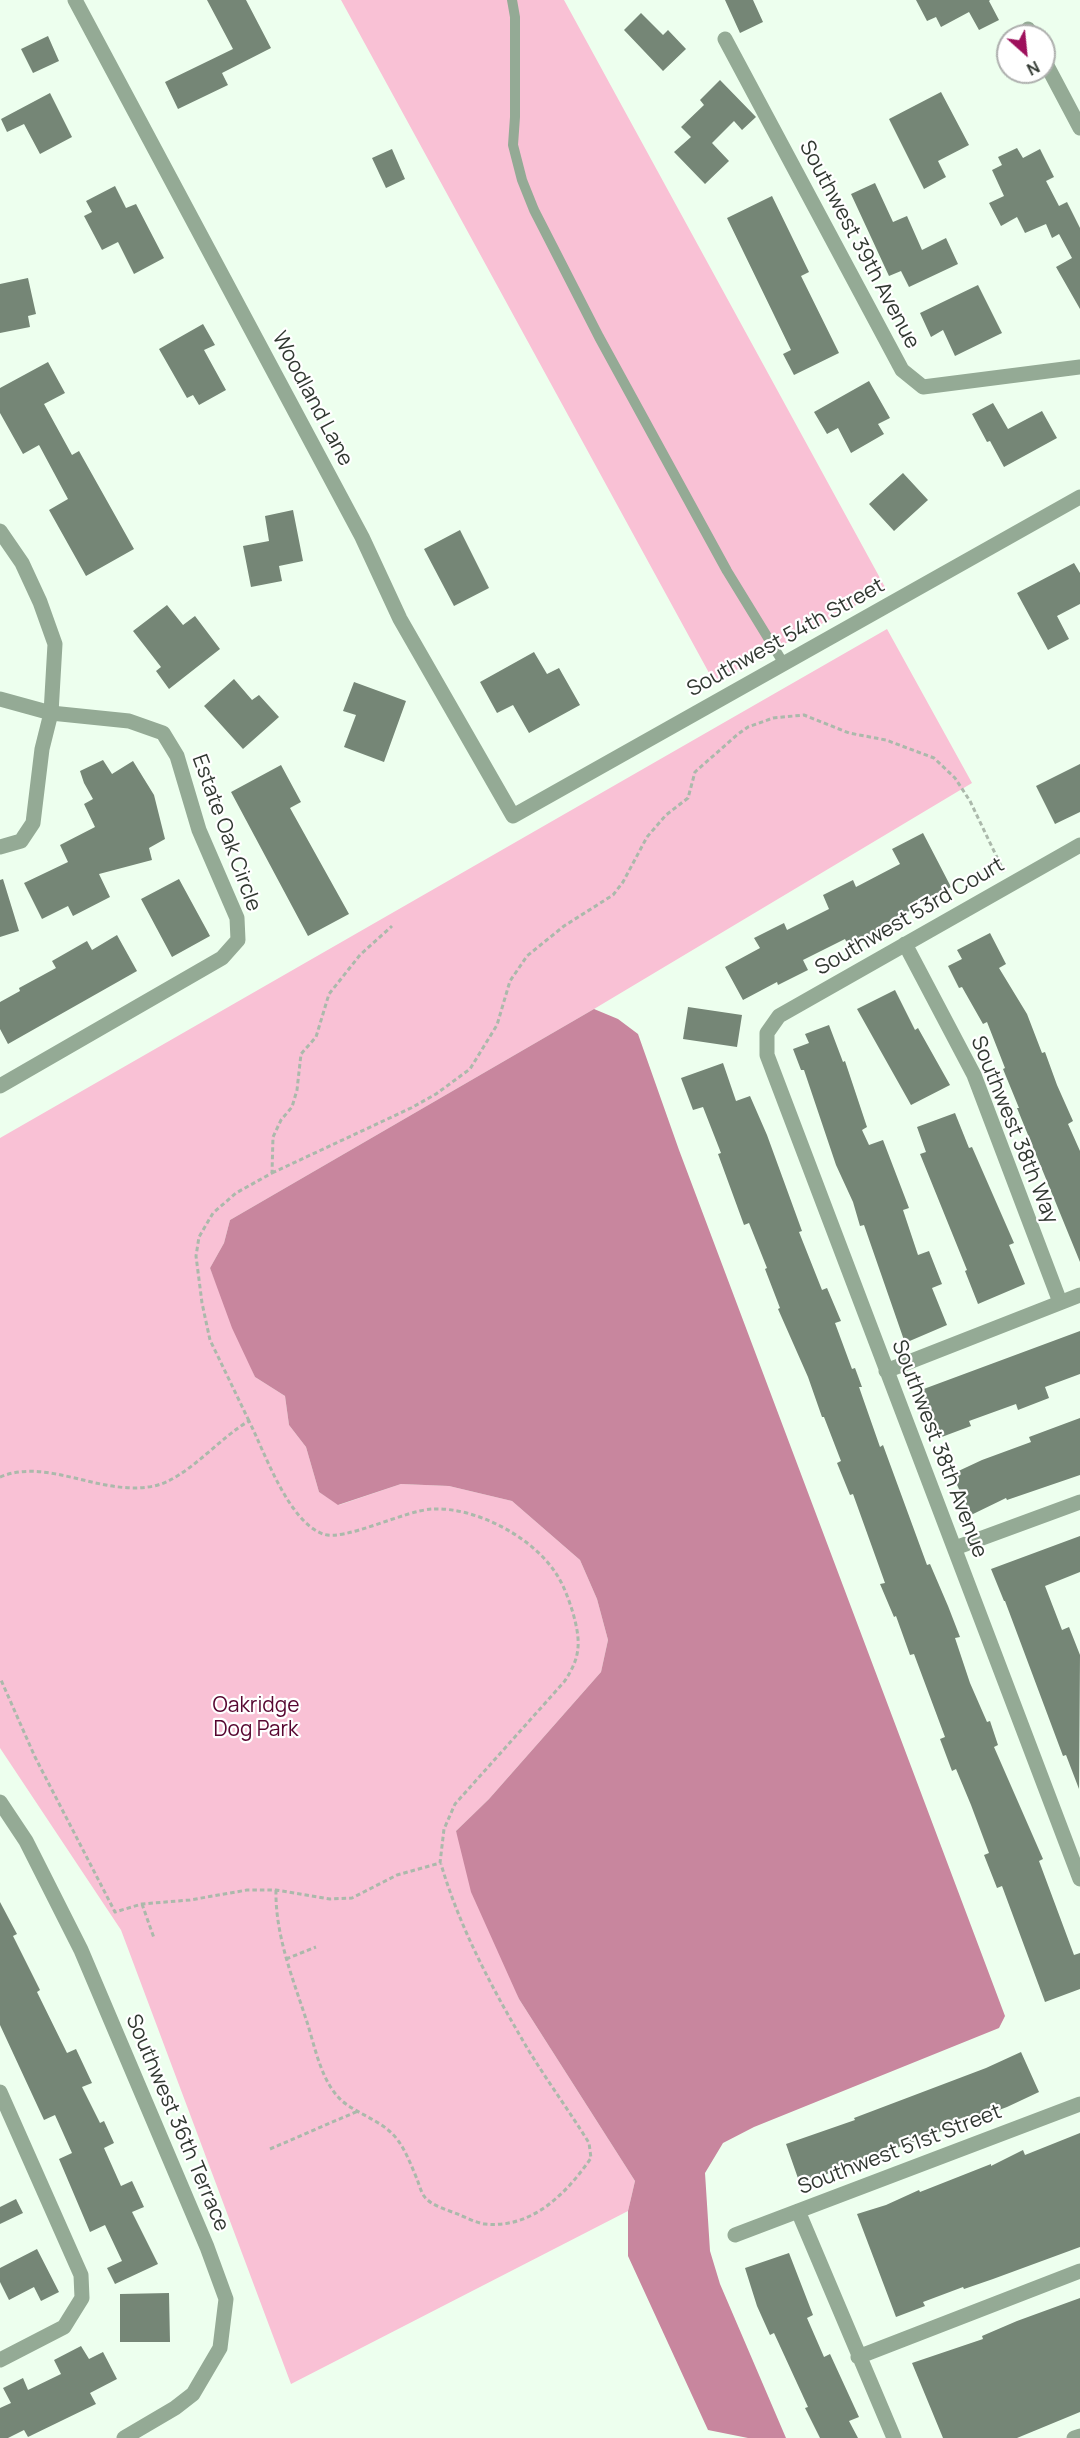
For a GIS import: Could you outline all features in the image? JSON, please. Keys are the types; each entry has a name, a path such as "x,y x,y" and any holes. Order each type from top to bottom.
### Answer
{"street":[{"name":"Woodland Lane","path":"75,0 356,526 400,619 513,816"},
{"name":"Southwest 39th Avenue","path":"724,39 902,370 923,387 1080,367"},
{"path":"1056,83 1080,128"},
{"name":"Southwest 54th Street","path":"513,816 1080,497"},
{"path":"0,531 22,563 40,602 55,644 51,713 42,749 33,823 21,841 0,847"},
{"name":"Estate Oak Circle","path":"0,699 51,713 129,721 163,733 177,756 199,830 237,918 238,940 222,958 0,1086"},
{"name":"Southwest 53rd Court","path":"767,1033 779,1017 1080,845"},
{"name":"Southwest 38th Way","path":"904,944 974,1075 1060,1302"},
{"name":"Southwest 38th Avenue","path":"767,1033 767,1055 1080,1879"},
{"path":"886,1371 1080,1295"},
{"path":"956,1548 1080,1502"},
{"name":"Southwest 36th Terrace","path":"0,1802 26,1841 81,1950 207,2247 226,2299 220,2348 193,2394 175,2408 125,2438"},
{"path":"0,2092 81,2275 82,2298 64,2327 0,2360"},
{"name":"Southwest 51st Street","path":"735,2235 1080,2104"},
{"path":"798,2211 894,2438"},
{"path":"858,2357 1080,2271"},
{"path":"1074,2438 1080,2436"}],"lane":[{"path":"512,0 515,17 513,145 522,180 534,210 599,337 727,571 784,664"}],"path":[{"path":"276,1890 275,1908 286,1959 321,2066 342,2101 381,2125 395,2137 407,2154 424,2196 438,2206 484,2224 525,2218 552,2204 576,2181 591,2158 589,2143 529,2051 488,1975 450,1893 440,1863 444,1829 455,1804 564,1682 572,1670 578,1653 578,1631 570,1604 555,1571 534,1550 509,1531 487,1519 461,1512 434,1509 408,1513 349,1533 324,1535 307,1524 293,1507 210,1340 202,1303 196,1256 199,1237 213,1213 236,1193 272,1173 411,1108 436,1094 470,1069 497,1025 510,981 527,956 564,926 613,895 647,837 666,815 688,798 695,772 748,727 773,718 804,715 849,733 886,740 934,758 955,778 970,801 1010,884"},
{"path":"272,1173 273,1137 281,1120 292,1107 297,1090 301,1054 316,1037 329,994 360,955 392,926"},
{"path":"0,1476 38,1470 99,1485 130,1488 156,1485 188,1468 249,1421"},
{"path":"1,1680 50,1788 115,1912 142,1904 190,1900 248,1890 276,1890 330,1899 352,1898 397,1875 440,1863"},
{"path":"142,1904 154,1938"},
{"path":"286,1959 316,1947"},
{"path":"270,2149 358,2111"}],"green space":[{"path":"341,0 564,0 886,589 714,682"},
{"name":"Oakridge Dog Park","path":"887,629 972,783 594,1009 230,1220 224,1243 210,1268 255,1377 285,1396 289,1425 306,1447 319,1492 339,1505 401,1484 449,1486 512,1501 580,1560 597,1599 608,1640 601,1672 489,1799 456,1831 519,1999 635,2181 628,2211 291,2384 121,1930 0,1748 0,1138"}],"shaded area":[{"path":"594,1009 618,1019 638,1034 679,1150 1005,2016 999,2028 754,2127 723,2143 705,2173 710,2251 720,2284 786,2438 748,2438 708,2430 628,2256 628,2211 635,2181 519,1999 471,1892 456,1831 489,1799 601,1672 608,1640 597,1599 580,1560 512,1501 449,1486 401,1484 338,1505 319,1492 306,1447 289,1425 285,1396 255,1377 232,1328 210,1268 224,1243 230,1220"}],"building":[{"path":"207,0 246,0 271,48 222,73 228,85 178,109 165,82 233,49"},
{"path":"725,0 753,0 763,22 740,33"},
{"path":"916,0 990,0 999,20 979,30 969,12 941,27 936,17 927,21"},
{"path":"641,13 663,35 668,30 686,49 663,71 624,30"},
{"path":"48,36 59,61 33,73 21,49"},
{"path":"720,80 756,117 742,130 734,121 712,143 729,161 705,184 674,152 691,137 681,127 704,105 700,100"},
{"path":"941,92 969,145 938,161 946,177 924,189 889,119"},
{"path":"50,93 72,137 40,154 24,124 7,132 1,119"},
{"path":"1017,148 1023,158 1040,149 1054,177 1046,181 1059,206 1067,202 1080,228 1080,309 1056,267 1072,258 1059,234 1052,238 1046,224 1025,233 1017,217 1001,226 989,203 1004,196 992,170 1002,165 998,157"},
{"path":"392,149 405,179 386,188 372,158"},
{"path":"875,183 893,222 907,216 922,250 946,238 958,264 909,287 901,271 889,276 851,194"},
{"path":"115,186 126,208 136,204 164,258 134,274 118,242 102,250 84,216 92,212 86,201"},
{"path":"772,196 809,272 801,276 839,353 794,375 783,354 791,350 727,218"},
{"path":"28,278 36,314 28,316 30,327 0,333 0,284"},
{"path":"978,285 1002,333 955,356 943,330 931,337 920,313"},
{"path":"203,324 215,345 204,350 226,390 199,405 193,395 187,398 159,349"},
{"path":"48,362 65,393 44,404 72,455 79,451 134,549 86,576 49,510 68,499 39,445 23,454 0,413 0,388"},
{"path":"869,381 890,418 878,424 884,434 851,453 838,428 827,434 814,412"},
{"path":"993,403 1008,429 1042,411 1057,438 1004,467 972,414"},
{"path":"903,473 928,500 894,531 869,504"},
{"path":"293,510 303,561 279,566 282,581 251,587 243,546 269,541 265,516"},
{"path":"460,530 489,588 454,606 424,549"},
{"path":"1074,563 1080,573 1080,604 1057,616 1069,639 1048,650 1017,593"},
{"path":"167,605 183,625 195,616 220,649 169,689 156,671 161,667 133,631"},
{"path":"534,652 547,674 559,668 580,705 529,733 513,705 497,713 480,682"},
{"path":"234,679 252,700 259,695 279,717 243,749 204,706"},
{"path":"354,682 406,701 384,762 344,747 356,715 343,711"},
{"path":"103,760 112,774 133,761 154,795 165,839 149,848 152,860 99,874 110,897 73,916 68,906 42,919 24,883 68,862 60,845 95,827 84,804 93,799 80,771"},
{"path":"1080,764 1080,812 1055,824 1036,786"},
{"path":"281,765 301,802 290,808 349,914 308,936 231,792"},
{"path":"923,833 951,887 914,906 915,908 877,928 879,932 849,947 845,939 803,960 808,970 778,985 777,982 743,1000 725,967 760,948 754,938 784,923 787,930 829,909 823,895 853,880 856,887 900,864 892,849"},
{"path":"3,879 19,931 0,937 0,880"},
{"path":"179,879 210,936 172,957 141,899"},
{"path":"990,933 1006,964 999,968 1027,1014 1073,1121 1068,1124 1080,1151 1080,1262 1017,1108 1019,1108 987,1022 983,1024 962,987 959,988 948,966 962,959 957,950"},
{"path":"117,935 137,971 8,1044 0,1029 0,1002 20,991 19,988 56,968 52,961 87,941 92,950"},
{"path":"895,990 915,1030 918,1028 950,1085 911,1105 857,1009"},
{"path":"688,1007 742,1015 737,1047 683,1039"},
{"path":"829,1025 843,1062 845,1061 867,1127 862,1130 869,1145 883,1140 909,1208 903,1210 918,1255 929,1251 942,1284 932,1288 947,1325 905,1343 864,1225 860,1226 853,1202 836,1165 804,1070 801,1070 793,1049 809,1043 805,1034"},
{"path":"723,1063 736,1101 750,1096 767,1135 802,1231 799,1232 822,1290 827,1288 841,1321 835,1323 852,1369 855,1368 862,1387 859,1387 880,1447 883,1445 927,1565 930,1564 960,1637 955,1638 970,1683 987,1722 990,1721 998,1745 994,1747 1043,1859 1039,1861 1074,1955 1080,1953 1080,1989 1045,2002 1002,1886 997,1888 984,1855 989,1853 971,1805 956,1769 952,1771 940,1739 945,1737 914,1654 910,1655 896,1616 894,1617 880,1584 885,1583 853,1494 850,1495 837,1463 841,1461 824,1417 822,1417 808,1377 778,1309 780,1308 765,1269 767,1268 749,1223 744,1225 718,1154 721,1153 703,1107 693,1110 681,1078"},
{"path":"955,1113 1014,1243 1009,1245 1025,1284 978,1304 965,1271 967,1270 920,1154 926,1152 917,1127"},
{"path":"1080,1331 1080,1374 1045,1387 1049,1398 1018,1410 1016,1404 969,1421 971,1426 939,1438 921,1390"},
{"path":"1080,1418 1080,1475 1007,1500 1006,1498 971,1515 952,1474 1031,1442 1029,1437"},
{"path":"1080,1536 1080,1572 1045,1586 1062,1630 1069,1627 1080,1655 1079,1789 1066,1755 1063,1756 991,1569"},
{"path":"0,1902 17,1934 13,1936 40,1990 37,1992 67,2053 76,2049 92,2083 82,2087 100,2123 104,2121 114,2143 104,2148 121,2186 132,2181 144,2207 132,2212 158,2264 115,2284 107,2268 122,2261 105,2225 90,2232 59,2159 72,2153 55,2115 44,2120 0,2025"},
{"path":"1021,2052 1039,2092 1007,2107 800,2184 786,2144 855,2120 854,2118 986,2068"},
{"path":"1080,2133 1080,2247 923,2302 925,2306 896,2317 857,2214 991,2164 991,2166 1023,2150 1025,2155"},
{"path":"16,2199 23,2213 0,2224 0,2207"},
{"path":"37,2249 59,2292 41,2301 34,2287 9,2300 0,2282 0,2268"},
{"path":"789,2253 813,2315 807,2318 824,2357 830,2354 859,2417 849,2421 858,2438 820,2438 774,2333 770,2335 757,2306 745,2268"},
{"path":"169,2293 170,2342 120,2342 120,2294"},
{"path":"1080,2298 1080,2412 1017,2438 943,2438 912,2363 983,2339 982,2336 1017,2321"},
{"path":"81,2346 89,2359 103,2352 117,2379 90,2393 96,2404 28,2437 24,2430 8,2438 0,2438 0,2408 11,2403 3,2388 23,2378 28,2390 61,2374 54,2360"}]}
